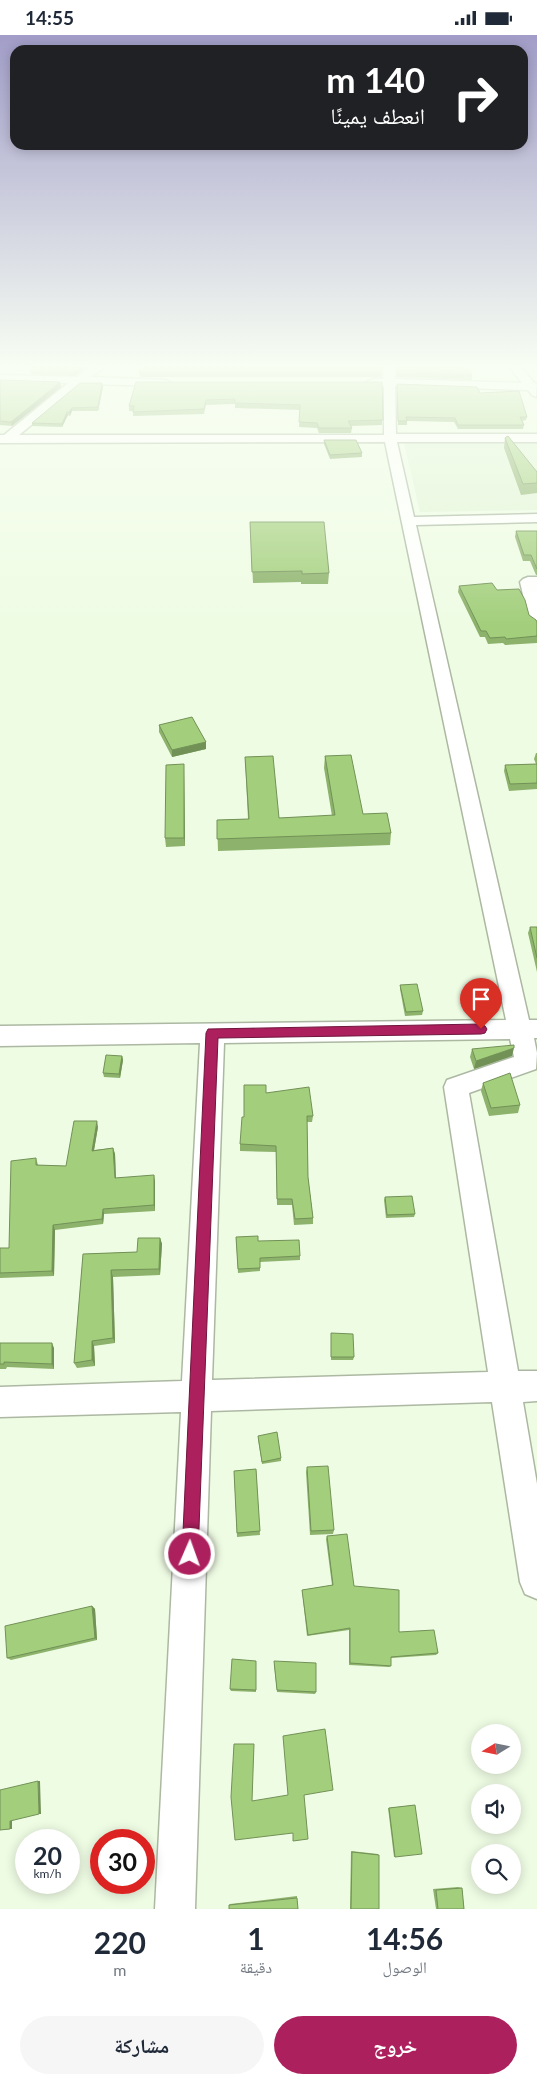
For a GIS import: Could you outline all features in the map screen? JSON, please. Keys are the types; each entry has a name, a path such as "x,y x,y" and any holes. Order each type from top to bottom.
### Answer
{"street":[{"path":"393,450 528,1029 527,1062 456,1087 537,1582"},
{"path":"408,521 537,518"},
{"path":"537,582 528,582 537,620"},
{"path":"0,1036 528,1029"},
{"path":"175,1909 212,1033"},
{"path":"0,1402 537,1386"}],"shaded area":[{"path":"406,450 537,450 537,510 420,512"}],"building":[{"path":"328,450 361,450 362,453 330,455"},
{"path":"510,450 520,450 537,472 537,483 523,484"},
{"path":"250,522 324,522 329,573 302,574 302,571 252,572"},
{"path":"516,531 537,531 537,569 531,555 524,555"},
{"path":"492,583 497,590 519,589 525,600 529,615 537,622 537,636 506,639 505,637 490,638 486,631 481,631 459,586"},
{"path":"192,717 206,742 172,750 159,725"},
{"path":"351,755 363,814 387,813 391,833 217,839 217,820 249,819 245,757 273,756 279,818 335,815 325,756"},
{"path":"184,764 184,838 165,838 166,765"},
{"path":"537,764 537,783 510,784 505,765"},
{"path":"530,927 537,927 537,958"},
{"path":"417,984 423,1011 406,1012 400,985"},
{"path":"514,1045 514,1048 476,1061 472,1049"},
{"path":"106,1055 122,1056 119,1074 103,1073"},
{"path":"510,1073 520,1105 491,1108 483,1083"},
{"path":"244,1085 266,1085 266,1093 309,1087 313,1116 307,1116 308,1177 313,1218 295,1219 292,1199 277,1199 276,1146 240,1144 242,1117 244,1117"},
{"path":"74,1121 97,1121 92,1151 113,1148 115,1178 154,1175 154,1205 103,1209 102,1219 53,1225 52,1271 0,1273 0,1248 9,1248 11,1161 36,1158 36,1165 66,1166"},
{"path":"412,1196 415,1214 387,1215 385,1197"},
{"path":"258,1236 258,1241 299,1240 300,1256 260,1258 260,1268 238,1269 236,1237"},
{"path":"138,1238 160,1238 159,1269 111,1270 113,1338 92,1341 92,1360 74,1363 83,1254 137,1252"},
{"path":"331,1333 353,1334 354,1357 331,1357"},
{"path":"0,1343 52,1343 52,1364 4,1362 4,1364 0,1364"},
{"path":"277,1432 281,1458 262,1462 258,1436"},
{"path":"328,1466 334,1530 311,1531 307,1467"},
{"path":"256,1469 260,1531 237,1533 234,1471"},
{"path":"347,1534 354,1586 399,1590 399,1632 434,1630 438,1653 391,1657 391,1666 350,1663 350,1628 308,1635 302,1590 333,1585 327,1536"},
{"path":"92,1606 95,1638 7,1658 5,1626"},
{"path":"232,1659 256,1661 256,1690 230,1689"},
{"path":"274,1661 316,1663 316,1692 277,1690"},
{"path":"325,1729 333,1790 304,1795 308,1839 293,1841 293,1833 235,1840 231,1797 234,1744 254,1744 252,1801 288,1795 283,1736"},
{"path":"38,1781 39,1814 10,1821 10,1829 0,1830 0,1790"},
{"path":"415,1805 422,1854 395,1857 389,1808"},
{"path":"352,1852 379,1855 379,1909 351,1909"},
{"path":"462,1888 464,1909 438,1909 436,1890"},
{"path":"297,1898 298,1909 229,1909 229,1905"}],"route":[{"path":"190,1554 212,1033 481,1029"}]}
